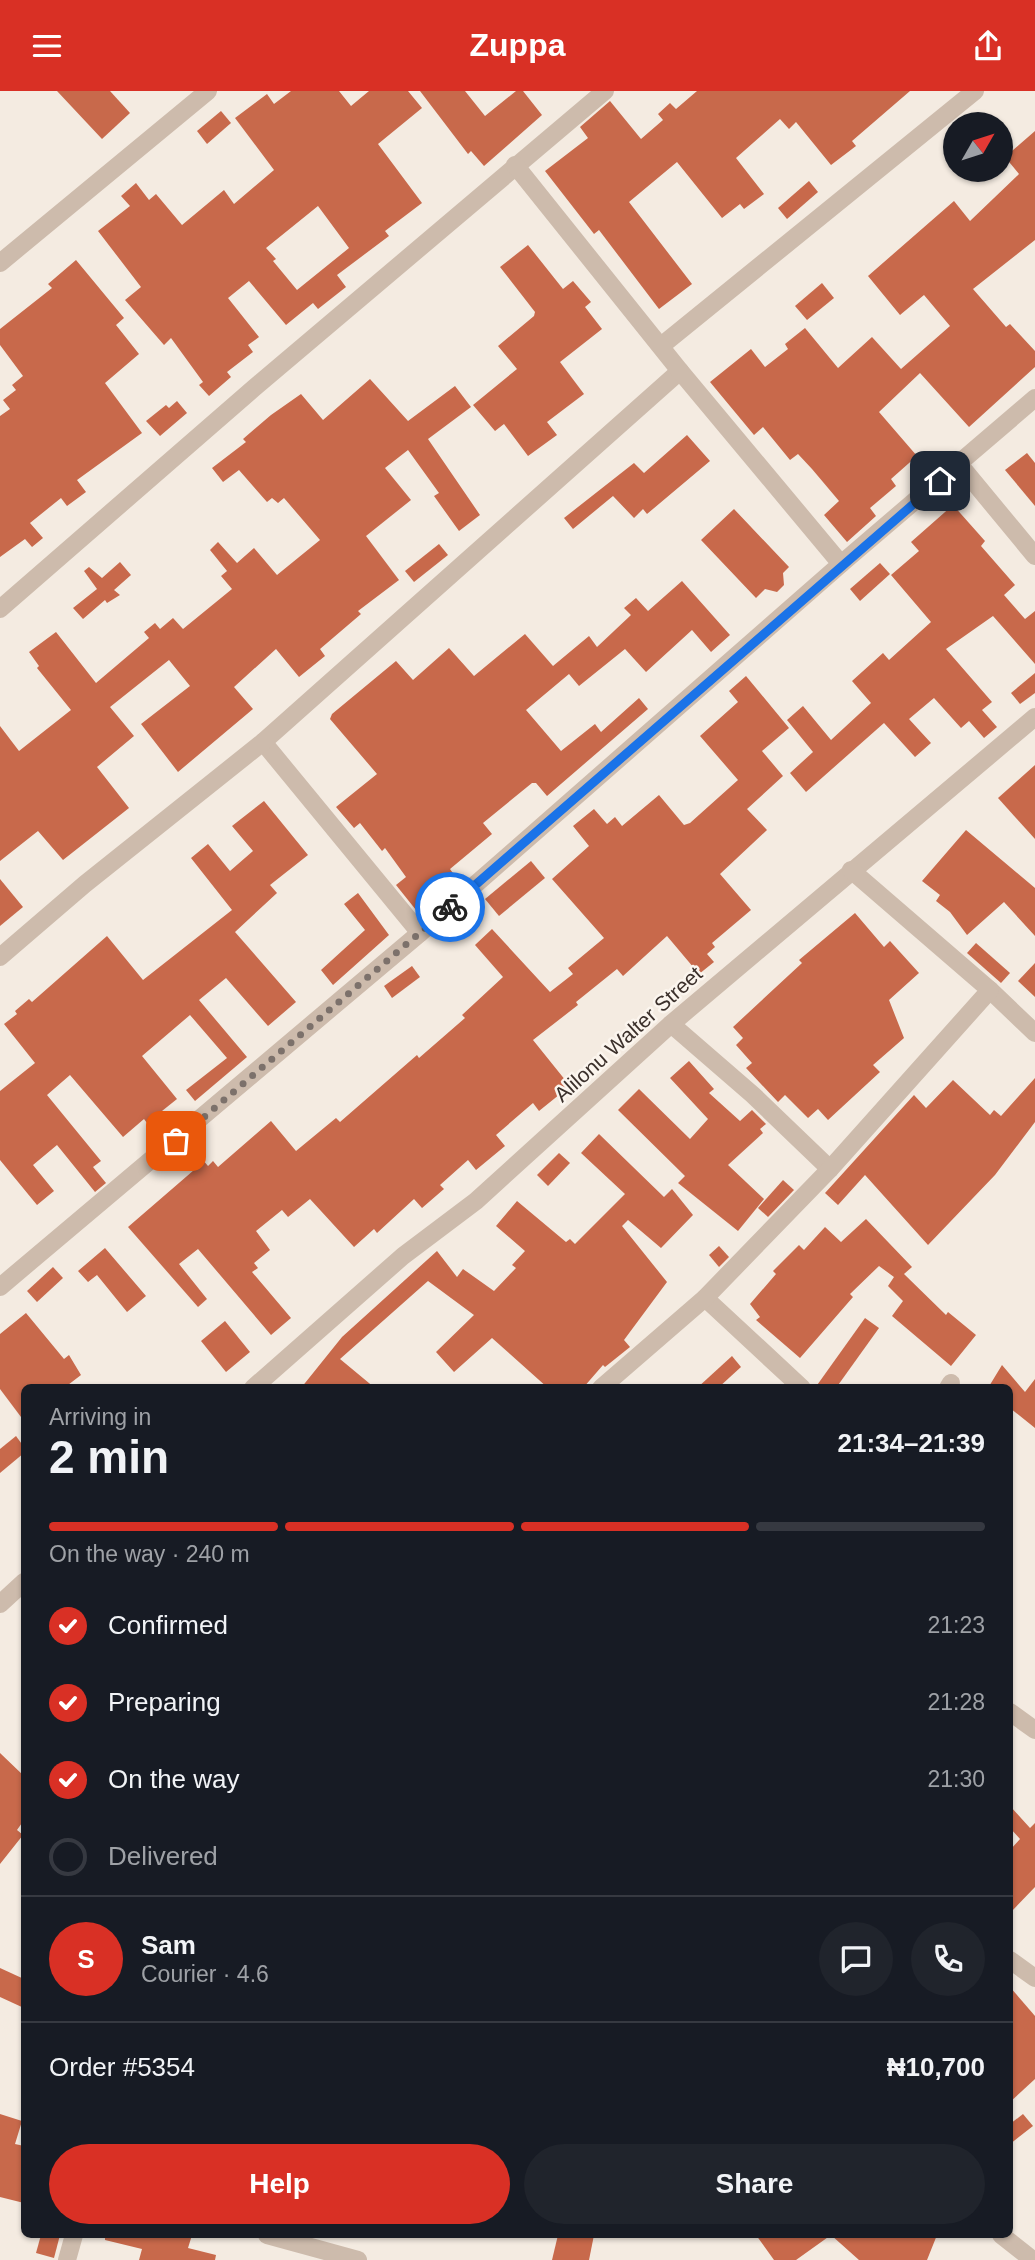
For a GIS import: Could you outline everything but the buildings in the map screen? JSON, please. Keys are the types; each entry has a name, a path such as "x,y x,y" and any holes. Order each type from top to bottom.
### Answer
{"street":[{"path":"0,263 208,91"},
{"path":"0,609 515,165 605,91"},
{"path":"661,346 975,91"},
{"path":"515,165 680,371 841,564"},
{"path":"0,957 85,884 263,742 680,371"},
{"path":"0,1287 420,933 1035,398"},
{"path":"960,464 1035,556"},
{"name":"Alilonu Walter Street","path":"258,1384 403,1256 476,1201 670,1024 851,870 1032,724"},
{"path":"263,742 420,933"},
{"path":"851,870 1035,1033"},
{"path":"606,1384 705,1298 830,1169 989,990"},
{"path":"670,1024 753,1095 830,1169"},
{"path":"705,1298 798,1384"},
{"path":"0,1604 21,1585"},
{"path":"1013,1714 1035,1730"},
{"path":"1013,1962 1035,1978"},
{"path":"67,2260 73,2238"},
{"path":"278,2238 358,2260"},
{"path":"1005,2238 1033,2260"}],"way so far":[{"path":"176,1141 450,907"}],"route":[{"path":"450,907 841,564 940,481"}]}
